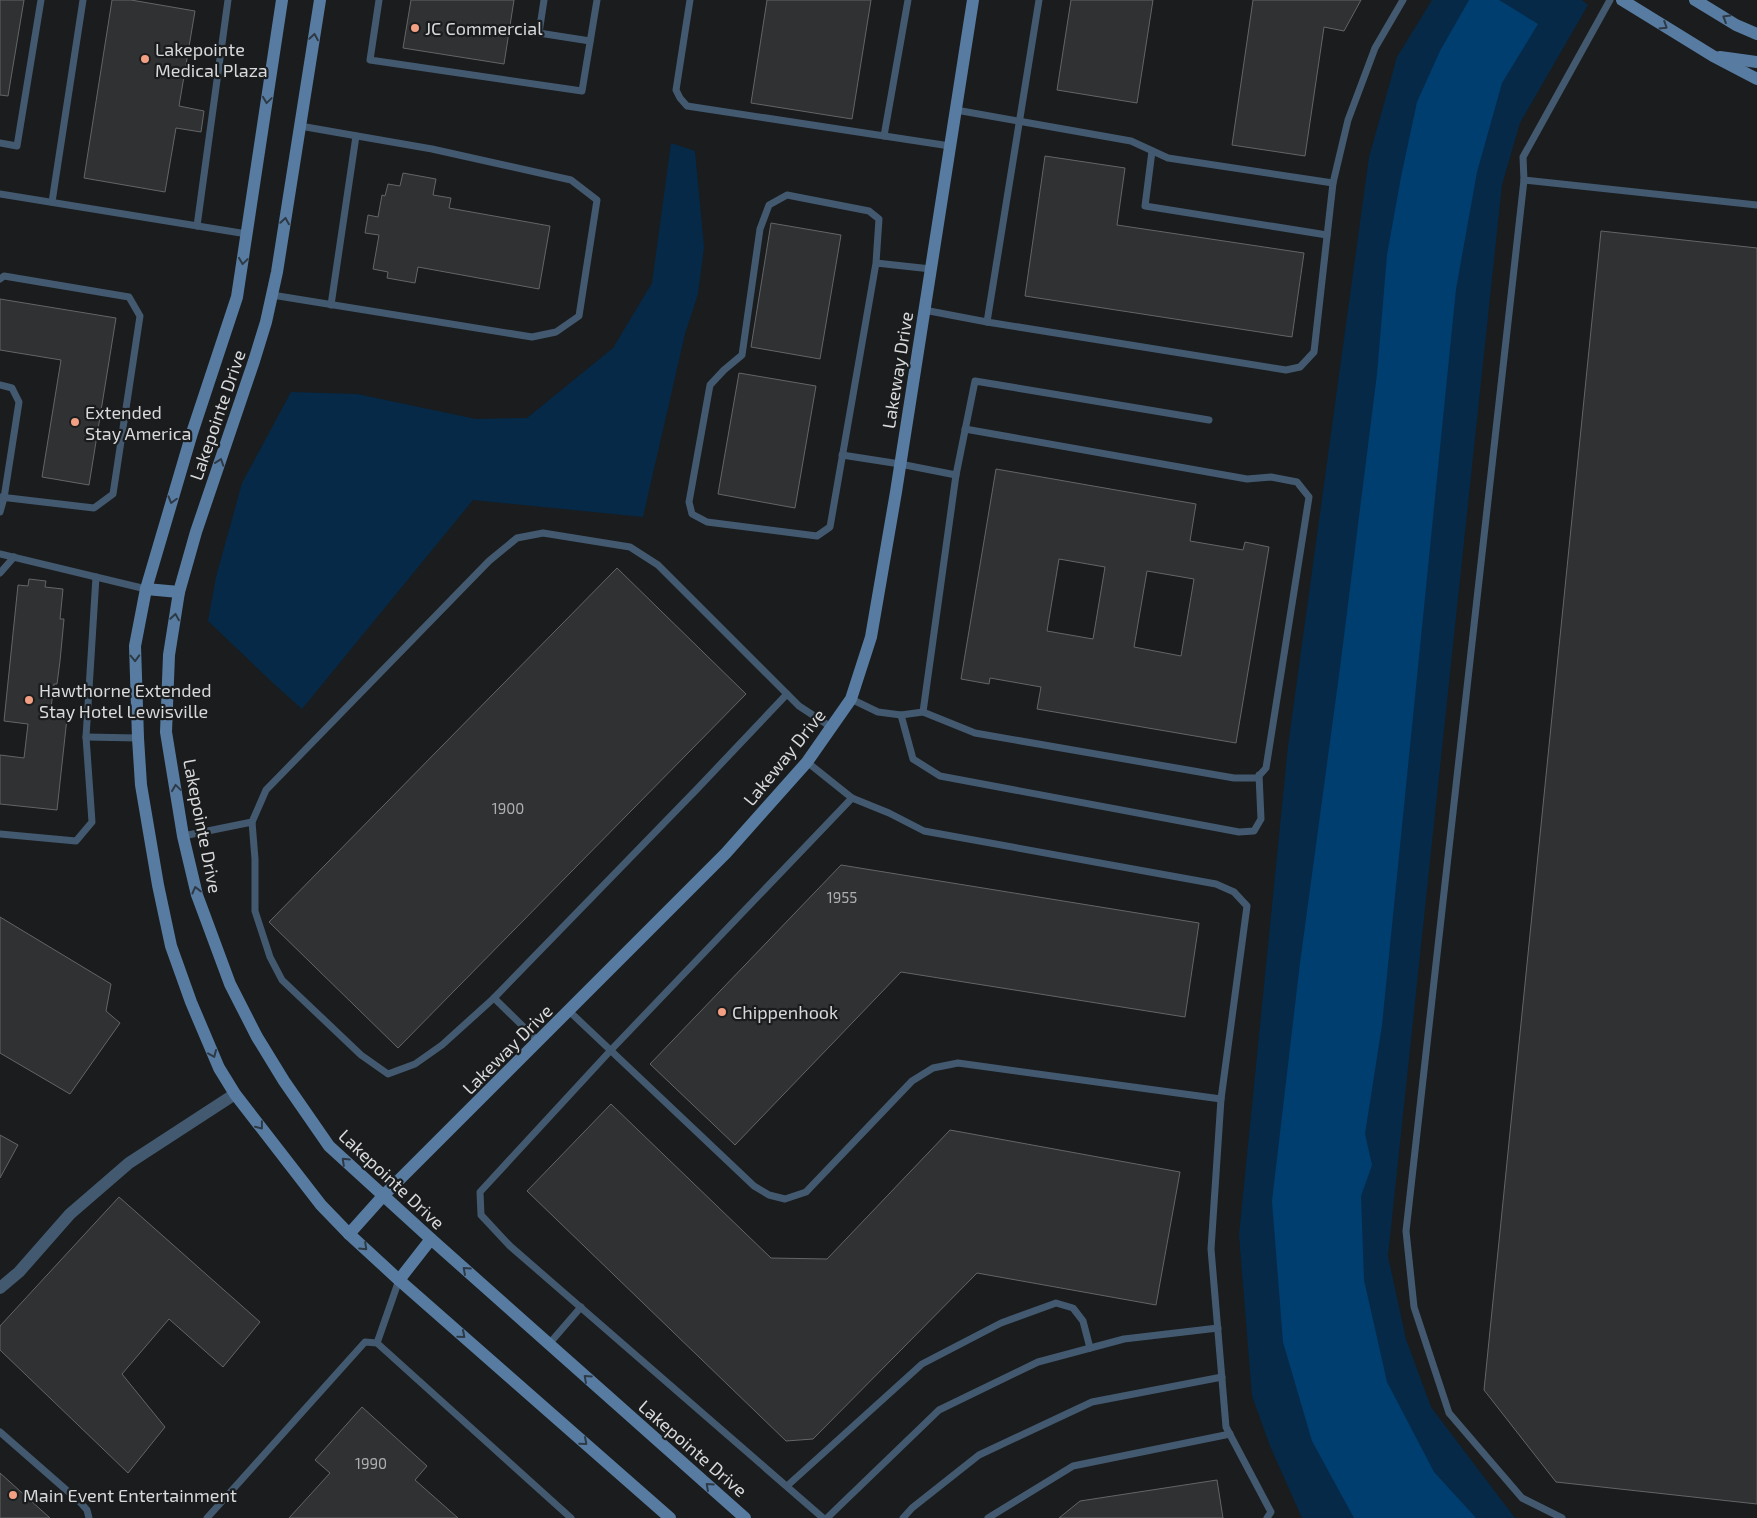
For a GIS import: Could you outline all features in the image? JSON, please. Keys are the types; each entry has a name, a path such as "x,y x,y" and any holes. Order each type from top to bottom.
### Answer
{"main road":[{"name":"Lakepointe Drive","path":"282,0 237,297 192,433 146,589 135,646 141,785 158,885 171,946 191,1002 219,1068 235,1094 321,1205 399,1280 670,1518"},
{"name":"Lakepointe Drive","path":"320,0 272,296 254,361 196,532 179,592 169,655 166,732 183,836 197,896 230,984 257,1037 300,1106 329,1146 746,1518"},
{"name":"Lakeway Drive","path":"349,1234 383,1196 726,853 807,762 851,699 871,637 973,0"},
{"path":"1622,0 1712,56 1757,79"},
{"path":"1695,0 1736,25 1757,34"},
{"path":"1712,56 1757,62"},
{"path":"146,589 179,592"},
{"path":"399,1280 431,1239"}],"street":[{"path":"0,1288 19,1272 70,1214 129,1163 235,1094"}],"lane":[{"path":"0,144 17,146 42,0"},
{"path":"52,202 83,0"},
{"path":"197,226 228,0"},
{"path":"379,0 370,60 582,91 597,0"},
{"path":"544,0 539,33 590,42"},
{"path":"690,0 676,90 687,106 950,146"},
{"path":"884,136 908,0"},
{"path":"987,322 1039,0"},
{"path":"924,310 987,322 1286,370 1300,366 1314,352 1333,183 1348,120 1374,48 1403,0"},
{"path":"1562,1518 1522,1498 1448,1413 1414,1307 1406,1230 1524,180 1523,157 1610,0"},
{"path":"956,110 1131,141 1168,158 1333,183"},
{"path":"272,296 532,337 556,332 579,316 597,200 571,180 432,149 300,126"},
{"path":"331,305 356,136"},
{"path":"1152,151 1145,206 1327,235"},
{"path":"1524,180 1757,205"},
{"path":"0,194 247,234"},
{"path":"788,195 869,211 878,219 876,263 830,527 817,536 707,522 692,514 689,502 710,385 742,355 760,229 769,206 788,195"},
{"path":"876,263 931,268"},
{"path":"0,279 4,276 129,297 140,316 113,494 94,508 2,497"},
{"path":"923,712 956,475 975,381 1209,420"},
{"path":"0,386 12,388 19,402 0,512"},
{"path":"851,699 878,712 901,714 923,712 975,733 1234,778 1256,778 1266,768 1309,497 1297,482 1271,476 1248,479 965,430"},
{"path":"842,454 956,475"},
{"path":"787,694 494,998 442,1045 416,1064 388,1074 361,1056 282,980 270,957 255,911 255,859 252,822 266,790 489,561 517,538 543,533 630,547 658,566 787,694 799,706 831,727"},
{"path":"0,554 146,589"},
{"path":"0,573 14,557"},
{"path":"0,834 76,841 92,822 86,737 96,577"},
{"path":"901,714 913,759 940,776 1240,832 1254,831 1261,819 1259,775"},
{"path":"86,737 138,738"},
{"path":"807,762 852,798 890,813 924,830 1216,884 1234,892 1247,906 1221,1099 1211,1249 1226,1427 1270,1512 1267,1518"},
{"path":"852,798 610,1050 480,1192 481,1215 510,1246 825,1518 939,1410 1038,1362 1124,1339 1218,1328"},
{"path":"183,836 252,822"},
{"path":"494,998 539,1042"},
{"path":"569,1011 754,1186 769,1195 785,1199 806,1192 912,1081 933,1068 958,1063 1221,1099"},
{"path":"378,1343 399,1280"},
{"path":"787,1486 922,1364 1002,1322 1056,1303 1073,1308 1083,1321 1090,1348"},
{"path":"549,1344 581,1307"},
{"path":"207,1518 364,1342 378,1343 571,1518"},
{"path":"903,1518 912,1508 979,1455 1092,1402 1222,1378"},
{"path":"0,1432 80,1502 87,1510 89,1518"},
{"path":"988,1518 1073,1466 1230,1434"}],"shaded area":[{"path":"1432,0 1582,0 1588,5 1520,123 1502,185 1388,1256 1406,1339 1431,1407 1515,1518 1302,1518 1270,1446 1252,1396 1239,1235 1288,746 1369,157 1397,57"},
{"path":"1469,0 1499,0 1538,24 1502,83 1477,172 1456,289 1382,1025 1365,1134 1372,1165 1361,1196 1364,1280 1387,1382 1434,1472 1476,1518 1354,1518 1312,1441 1283,1342 1272,1201 1300,963 1377,374 1387,255 1417,102 1440,51"},
{"path":"671,143 695,151 704,247 698,294 685,334 643,517 473,500 302,709 208,621 216,577 242,483 291,392 357,394 476,419 527,418 613,348 652,283"}],"building":[{"path":"0,0 24,0 8,96 0,95"},
{"name":"Lakepointe Medical Plaza","path":"112,0 131,0 195,11 179,106 204,111 201,132 176,128 165,192 84,178"},
{"path":"411,0 514,0 504,64 403,48"},
{"path":"767,0 871,0 852,119 751,103"},
{"path":"1071,0 1153,0 1137,103 1057,90"},
{"path":"1253,0 1361,0 1344,31 1324,27 1305,156 1232,145"},
{"path":"1045,156 1125,168 1117,225 1304,253 1292,337 1025,296"},
{"path":"403,173 436,179 433,195 451,198 449,208 550,226 539,289 418,267 415,283 387,278 388,272 373,269 379,235 365,233 368,215 378,217 382,195 385,196 388,184 400,186"},
{"path":"771,223 841,235 820,359 751,347"},
{"path":"1601,231 1757,248 1757,1504 1556,1482 1484,1390"},
{"name":"Extended Stay America","path":"0,299 116,318 89,485 42,477 61,360 0,350"},
{"path":"739,373 816,386 795,508 718,494"},
{"path":"996,469 1196,504 1190,541 1243,550 1245,542 1269,547 1236,743 1037,709 1041,687 990,678 989,684 961,679","holes":["1059,559 1105,567 1093,639 1047,631","1147,571 1194,579 1181,656 1134,647"]},
{"path":"617,568 746,694 398,1048 269,922"},
{"name":"Hawthorne Extended Stay Hotel Lewisville","path":"29,579 46,581 45,587 63,589 60,619 64,619 60,661 57,684 54,684 50,716 67,718 57,810 0,804 0,755 24,758 28,724 4,721 18,585 28,586"},
{"path":"841,865 1199,923 1185,1017 901,972 735,1145 650,1064"},
{"path":"0,917 111,984 106,1011 120,1023 70,1094 0,1053"},
{"path":"611,1104 771,1258 827,1259 950,1130 1180,1172 1156,1305 977,1273 813,1439 786,1441 527,1191"},
{"path":"0,1135 18,1145 0,1178"},
{"path":"119,1197 260,1322 223,1367 169,1319 122,1374 165,1427 128,1473 0,1350 0,1326"},
{"path":"362,1407 427,1466 415,1480 458,1518 289,1518 330,1473 315,1460"},
{"name":"Main Event Entertainment","path":"0,1473 50,1518 0,1518"},
{"path":"1217,1480 1223,1518 1059,1518 1080,1501"}],"place":[{"name":"JC Commercial","path":"415,28"},
{"name":"Lakepointe Medical Plaza","path":"145,59"},
{"name":"Extended Stay America","path":"75,422"},
{"name":"Hawthorne Extended Stay Hotel Lewisville","path":"29,700"},
{"name":"Chippenhook","path":"722,1012"},
{"name":"Main Event Entertainment","path":"13,1495"}]}
